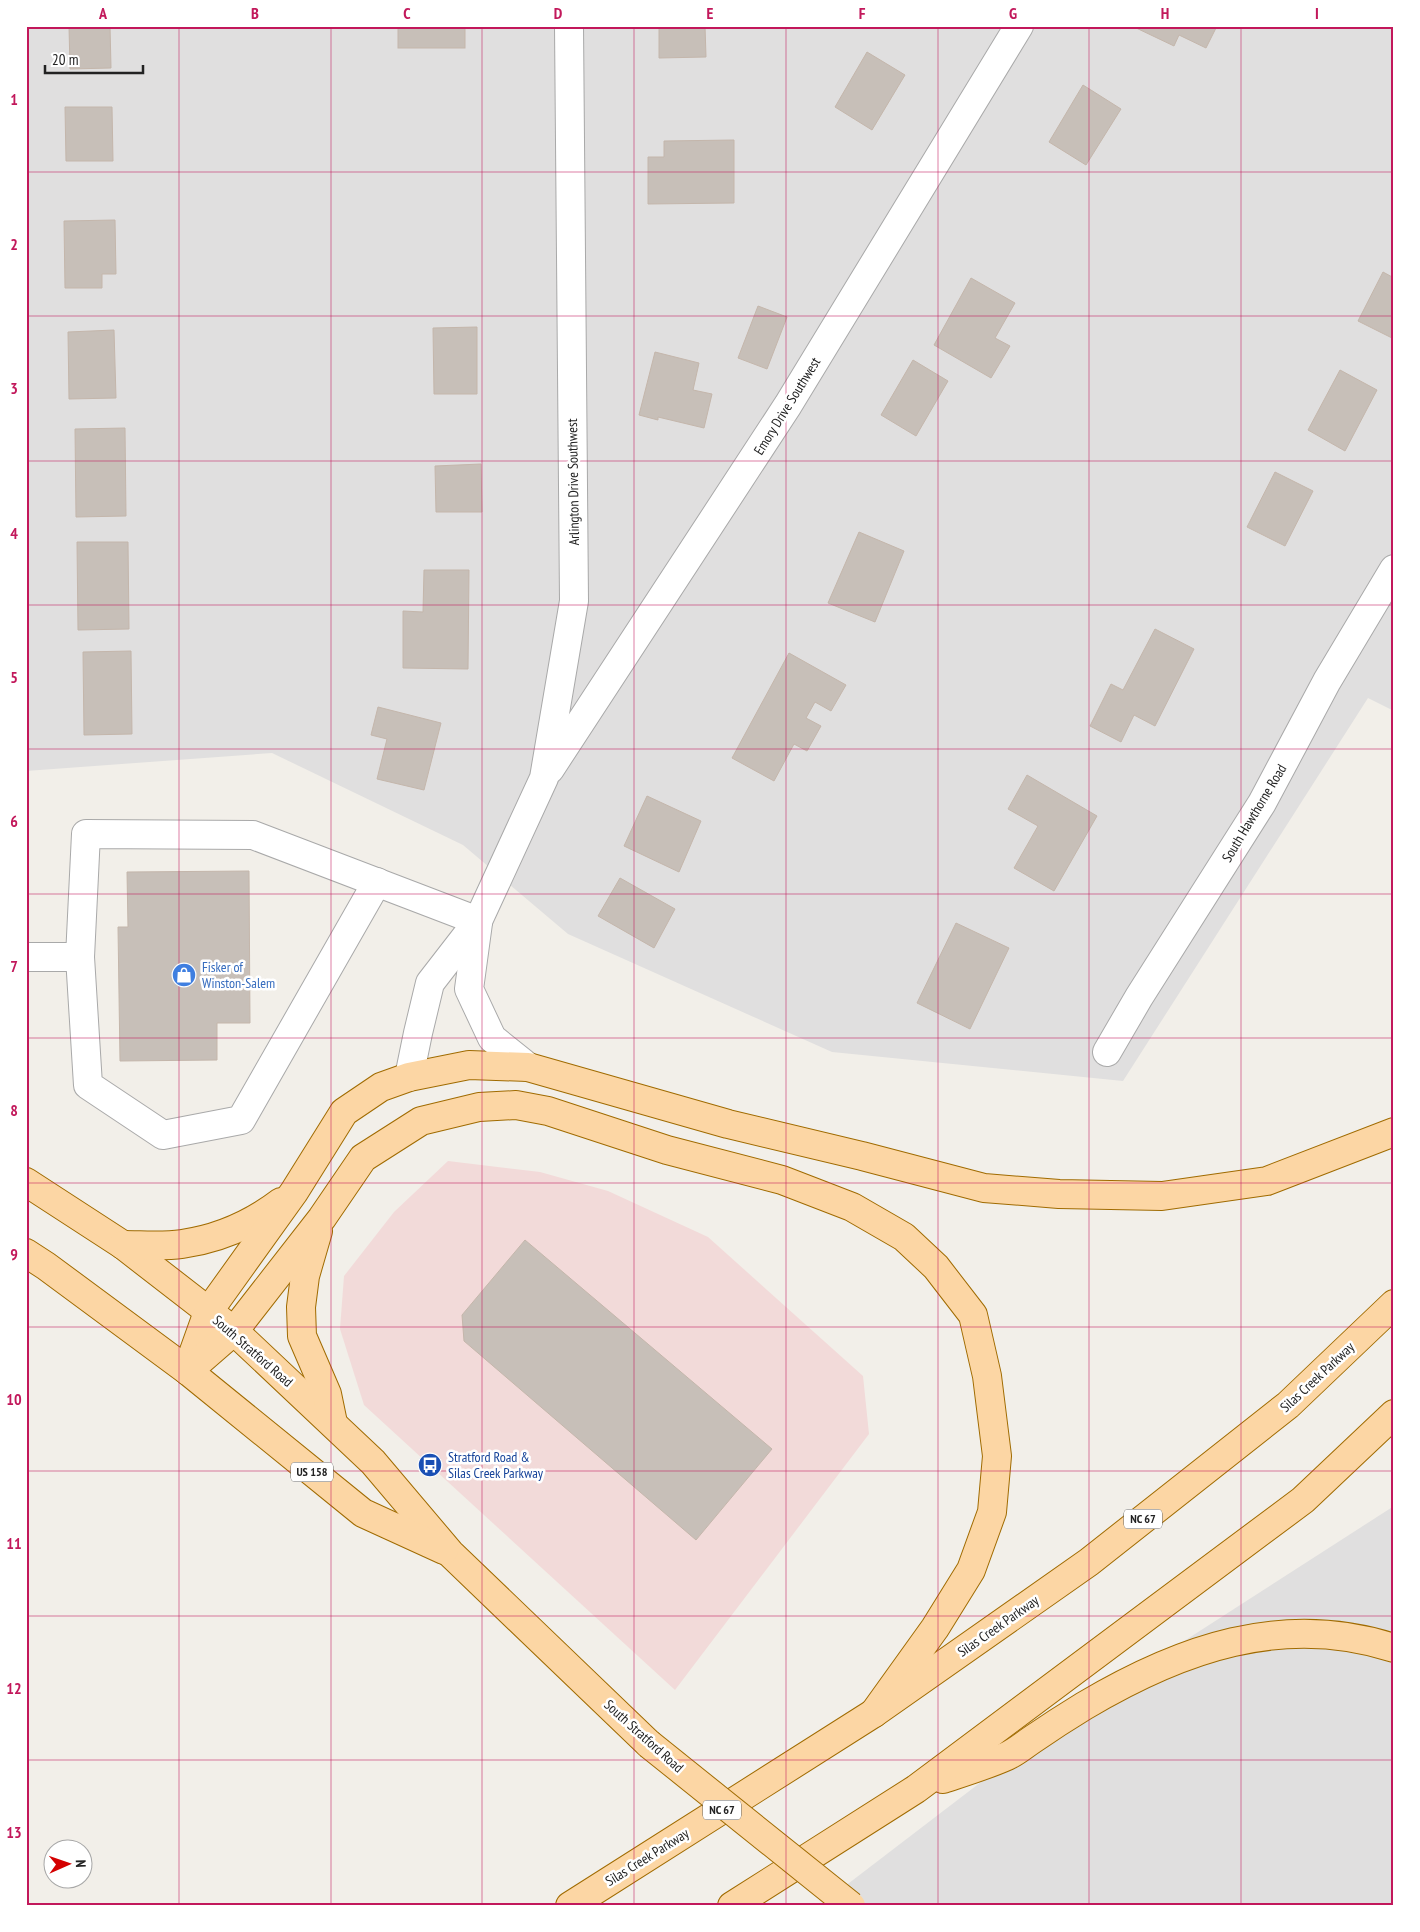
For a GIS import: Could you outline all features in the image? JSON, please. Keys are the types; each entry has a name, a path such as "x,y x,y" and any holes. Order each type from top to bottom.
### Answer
{"main road":[{"path":"188,1371 208,1312 294,1192 344,1112 381,1087 409,1077 469,1065 528,1067 728,1124 984,1188 1040,1193 1162,1196 1267,1182 1394,1132"},
{"path":"188,1371 234,1331 322,1218 363,1158 421,1122 479,1107 516,1105 548,1111 667,1150 782,1180 852,1207 904,1237 936,1267 973,1315 987,1376 997,1456 992,1512 972,1570 936,1628 874,1713"},
{"name":"South Stratford Road","path":"26,1182 123,1245 234,1331 373,1462 450,1553 649,1744 851,1906"},
{"path":"123,1245 181,1244 228,1232 262,1216 294,1192"},
{"path":"322,1218 305,1276 300,1306 302,1336 327,1394 333,1423"},
{"name":"South Stratford Road","path":"26,1253 188,1371 363,1513 450,1553"},
{"name":"Silas Creek Parkway","path":"570,1906 874,1713 1088,1562 1288,1405 1394,1304"},
{"path":"732,1906 916,1789 1303,1500 1394,1414"},
{"path":"916,1789 1008,1756 1066,1717 1108,1692 1162,1665 1208,1648 1254,1637 1298,1633 1343,1635 1374,1641 1394,1648"}],"street":[{"name":"Arlington Drive Southwest","path":"409,1077 430,983 478,921 544,778 574,602 569,26"},
{"name":"Emory Drive Southwest","path":"544,778 788,405 1019,26"},
{"name":"South Hawthorne Road","path":"1107,1052 1139,997 1262,803 1327,680 1394,569"},
{"path":"377,882 241,1120 162,1135 88,1085 80,956 86,834 252,835 377,882 478,921"},
{"name":"Arlington Drive Southwest","path":"478,921 469,989 492,1038 528,1067"},
{"path":"26,957 80,956"}],"shaded area":[{"path":"26,26 1394,26 1394,711 1368,698 1123,1081 832,1052 568,934 463,845 272,753 26,771"},
{"path":"448,1161 540,1172 608,1191 708,1237 863,1376 869,1434 675,1690 364,1405 340,1329 344,1276 394,1212"},
{"path":"1394,1506 1394,1906 819,1906 1066,1717"}],"building":[{"path":"69,26 110,26 111,68 70,69"},
{"path":"398,26 465,26 465,48 398,48"},
{"path":"659,26 705,26 706,57 659,58"},
{"path":"1132,26 1217,26 1206,48 1179,35 1174,46"},
{"path":"867,52 905,75 872,130 835,107"},
{"path":"1083,85 1121,109 1086,165 1049,142"},
{"path":"65,107 112,107 113,161 66,161"},
{"path":"734,140 734,203 648,204 648,157 664,157 664,141"},
{"path":"115,220 116,274 102,274 102,288 65,288 64,221"},
{"path":"1383,272 1394,278 1394,339 1358,321"},
{"path":"971,278 1015,303 995,338 1010,346 991,378 934,345"},
{"path":"758,306 787,317 767,369 738,358"},
{"path":"477,327 477,394 434,394 433,328"},
{"path":"114,330 116,398 69,399 68,332"},
{"path":"655,352 699,363 693,390 712,394 704,428 658,417 658,420 639,415"},
{"path":"913,360 948,381 916,436 881,415"},
{"path":"1340,370 1377,390 1345,451 1308,430"},
{"path":"125,428 126,516 76,517 75,429"},
{"path":"481,464 482,512 436,512 435,466"},
{"path":"1275,472 1313,491 1285,546 1247,527"},
{"path":"859,532 904,551 875,622 828,603"},
{"path":"77,542 128,542 129,629 78,630"},
{"path":"424,570 469,570 468,669 403,668 403,611 423,612"},
{"path":"1155,629 1194,649 1155,726 1134,715 1121,742 1090,726 1111,684 1123,690"},
{"path":"131,651 132,734 84,735 83,652"},
{"path":"789,653 846,685 831,711 815,702 806,718 821,726 807,751 794,744 774,781 732,758"},
{"path":"378,707 441,723 424,790 377,779 387,739 371,735"},
{"path":"1027,775 1097,816 1054,891 1014,868 1038,826 1008,809"},
{"path":"647,796 701,821 679,872 624,846"},
{"name":"Fisker of Winston-Salem","path":"249,871 250,1023 217,1023 217,1060 120,1061 118,927 128,927 127,872"},
{"path":"620,878 675,909 654,948 598,916"},
{"path":"956,923 1009,948 970,1029 917,1003"},
{"path":"525,1240 772,1449 696,1540 464,1341 462,1315"}],"place":[{"name":"Fisker of Winston-Salem","path":"184,975"},
{"name":"Stratford Road & Silas Creek Parkway","path":"430,1465"}]}
